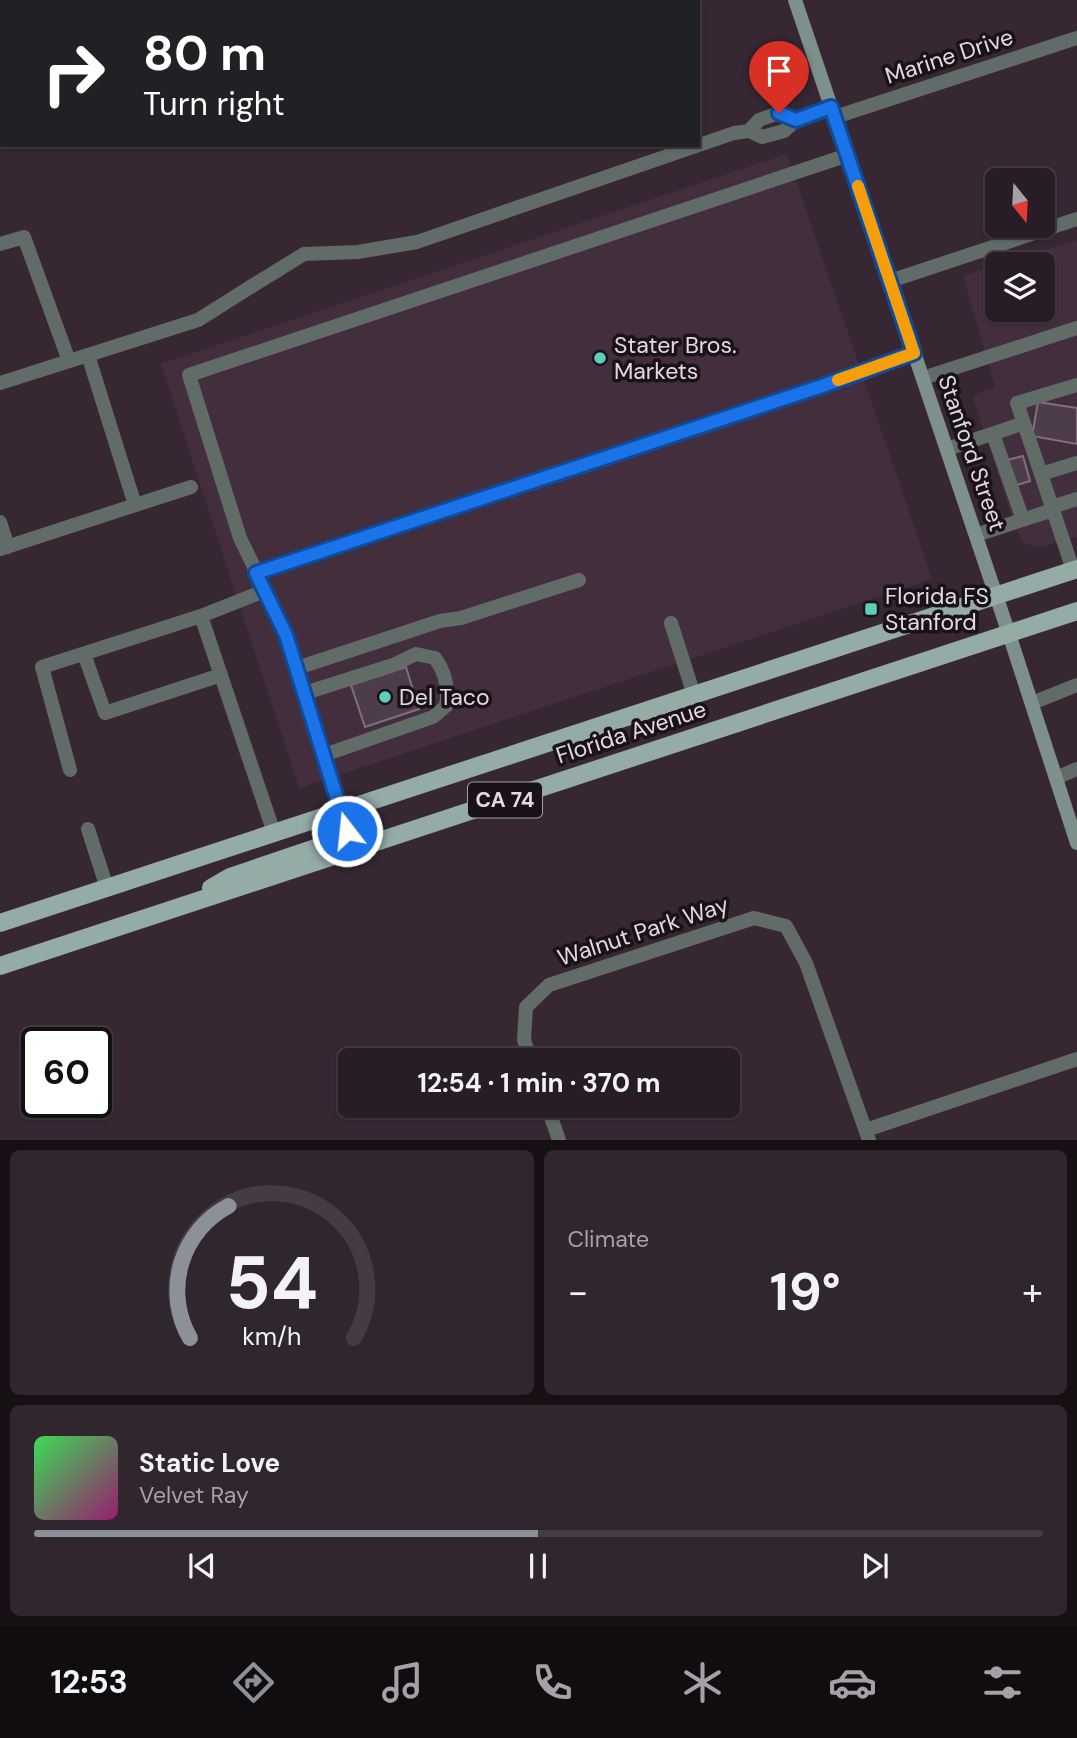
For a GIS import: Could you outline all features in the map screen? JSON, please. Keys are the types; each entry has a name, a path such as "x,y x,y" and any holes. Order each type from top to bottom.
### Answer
{"main road":[{"name":"Florida Avenue","path":"0,923 1075,569"},
{"name":"Florida Avenue","path":"0,966 1077,611"},
{"path":"174,908 230,877 339,840 347,831 341,811"}],"street":[{"name":"Stanford Street","path":"796,0 1077,843"},
{"name":"Marine Drive","path":"700,146 749,131 762,137 784,131 796,120 833,112 1077,38"},
{"name":"Marine Drive","path":"88,355 198,320 304,254 358,252 417,242 696,147"},
{"path":"341,811 286,635 240,538 189,375 848,155"},
{"path":"890,281 1077,219"},
{"path":"0,244 24,237 69,361"},
{"path":"923,378 1077,328"},
{"path":"256,573 822,386 914,353"},
{"path":"0,383 88,355 135,505"},
{"path":"1075,569 1070,536 1052,508 1017,403 1077,385"},
{"path":"947,449 1024,424"},
{"path":"992,434 1023,520"},
{"path":"1041,474 1077,463"},
{"path":"0,522 4,548 191,487"},
{"path":"976,535 1077,499"},
{"path":"297,668 440,621 461,618 579,580"},
{"path":"70,770 42,667 201,616 264,591"},
{"path":"201,616 274,833"},
{"path":"671,623 694,695"},
{"path":"84,654 105,713 220,675"},
{"path":"305,693 393,665 416,654 435,658 446,679 446,706 433,717 324,755"},
{"path":"1032,703 1077,685"},
{"path":"1056,778 1077,769"},
{"path":"88,829 107,888"},
{"name":"Walnut Park Way","path":"527,1048 524,1040 526,1007 549,985 754,918 786,926 806,963 868,1135 1077,1059"},
{"path":"551,1118 559,1139"}],"shaded area":[{"path":"787,154 932,579 299,788 161,364"},
{"path":"1077,240 1077,536 1041,547 1025,544 1017,533 973,397 995,387 963,276 985,269 985,322 1055,322 1055,252 1038,252"}],"building":[{"path":"1038,402 1077,408 1077,444 1032,436"},
{"path":"1023,456 1030,481 1014,486 1007,460"},
{"name":"Del Taco","path":"406,667 419,709 365,727 351,685"}],"slow traffic":[{"path":"838,380 914,353 858,186"}],"place":[{"name":"Stater Bros. Markets","path":"600,358"},
{"name":"Florida FS Stanford","path":"871,609"},
{"name":"Del Taco","path":"385,697"}],"route":[{"path":"347,831 286,635 256,573 822,386 914,353 831,107 796,120 779,113"}]}
